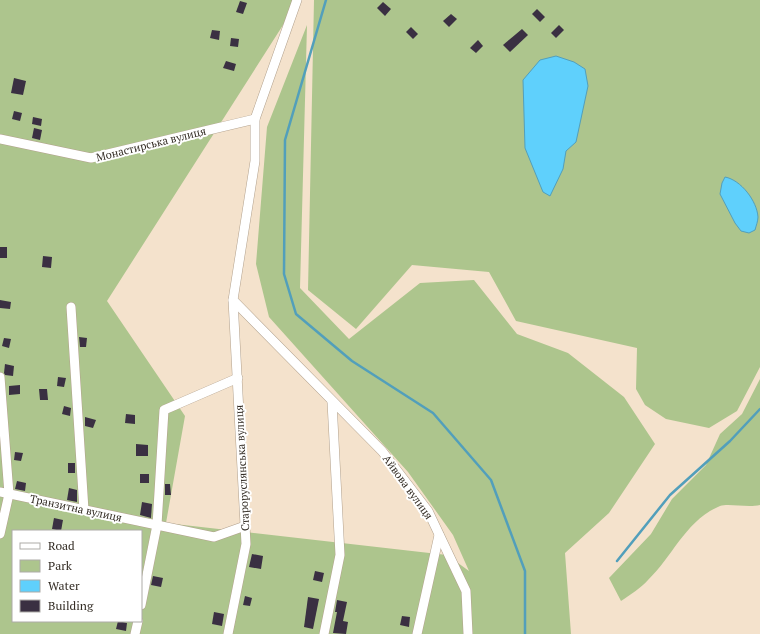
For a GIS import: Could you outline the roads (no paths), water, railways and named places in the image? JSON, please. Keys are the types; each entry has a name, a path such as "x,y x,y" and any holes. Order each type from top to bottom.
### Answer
{"street":[{"name":"Староруслянська вулиця","path":"228,634 246,544 233,300 255,161 256,119 297,0"},
{"name":"Монастирська вулиця","path":"0,139 91,158 256,119"},
{"path":"233,300 332,402 340,555 324,634"},
{"path":"71,307 84,510"},
{"path":"0,377 4,493 0,534"},
{"path":"142,600 157,525 164,410 238,378"},
{"name":"Айвова вулиця","path":"332,402 382,451 428,511 466,591 468,634"},
{"name":"Транзитна вулиця","path":"4,493 214,537 246,526"},
{"path":"417,634 439,536"},
{"path":"135,634 138,622"}],"water":[{"path":"556,56 574,62 585,69 588,86 576,142 566,151 563,169 550,196 543,192 525,148 523,80 540,60"},
{"path":"725,177 737,182 747,192 755,204 758,220 755,230 749,233 741,231 735,223 720,194"}],"waterway":[{"path":"326,0 285,140 284,274 296,314 352,361 433,413 491,480 525,571 525,634"},
{"path":"617,561 670,495 730,441 760,409"}]}
